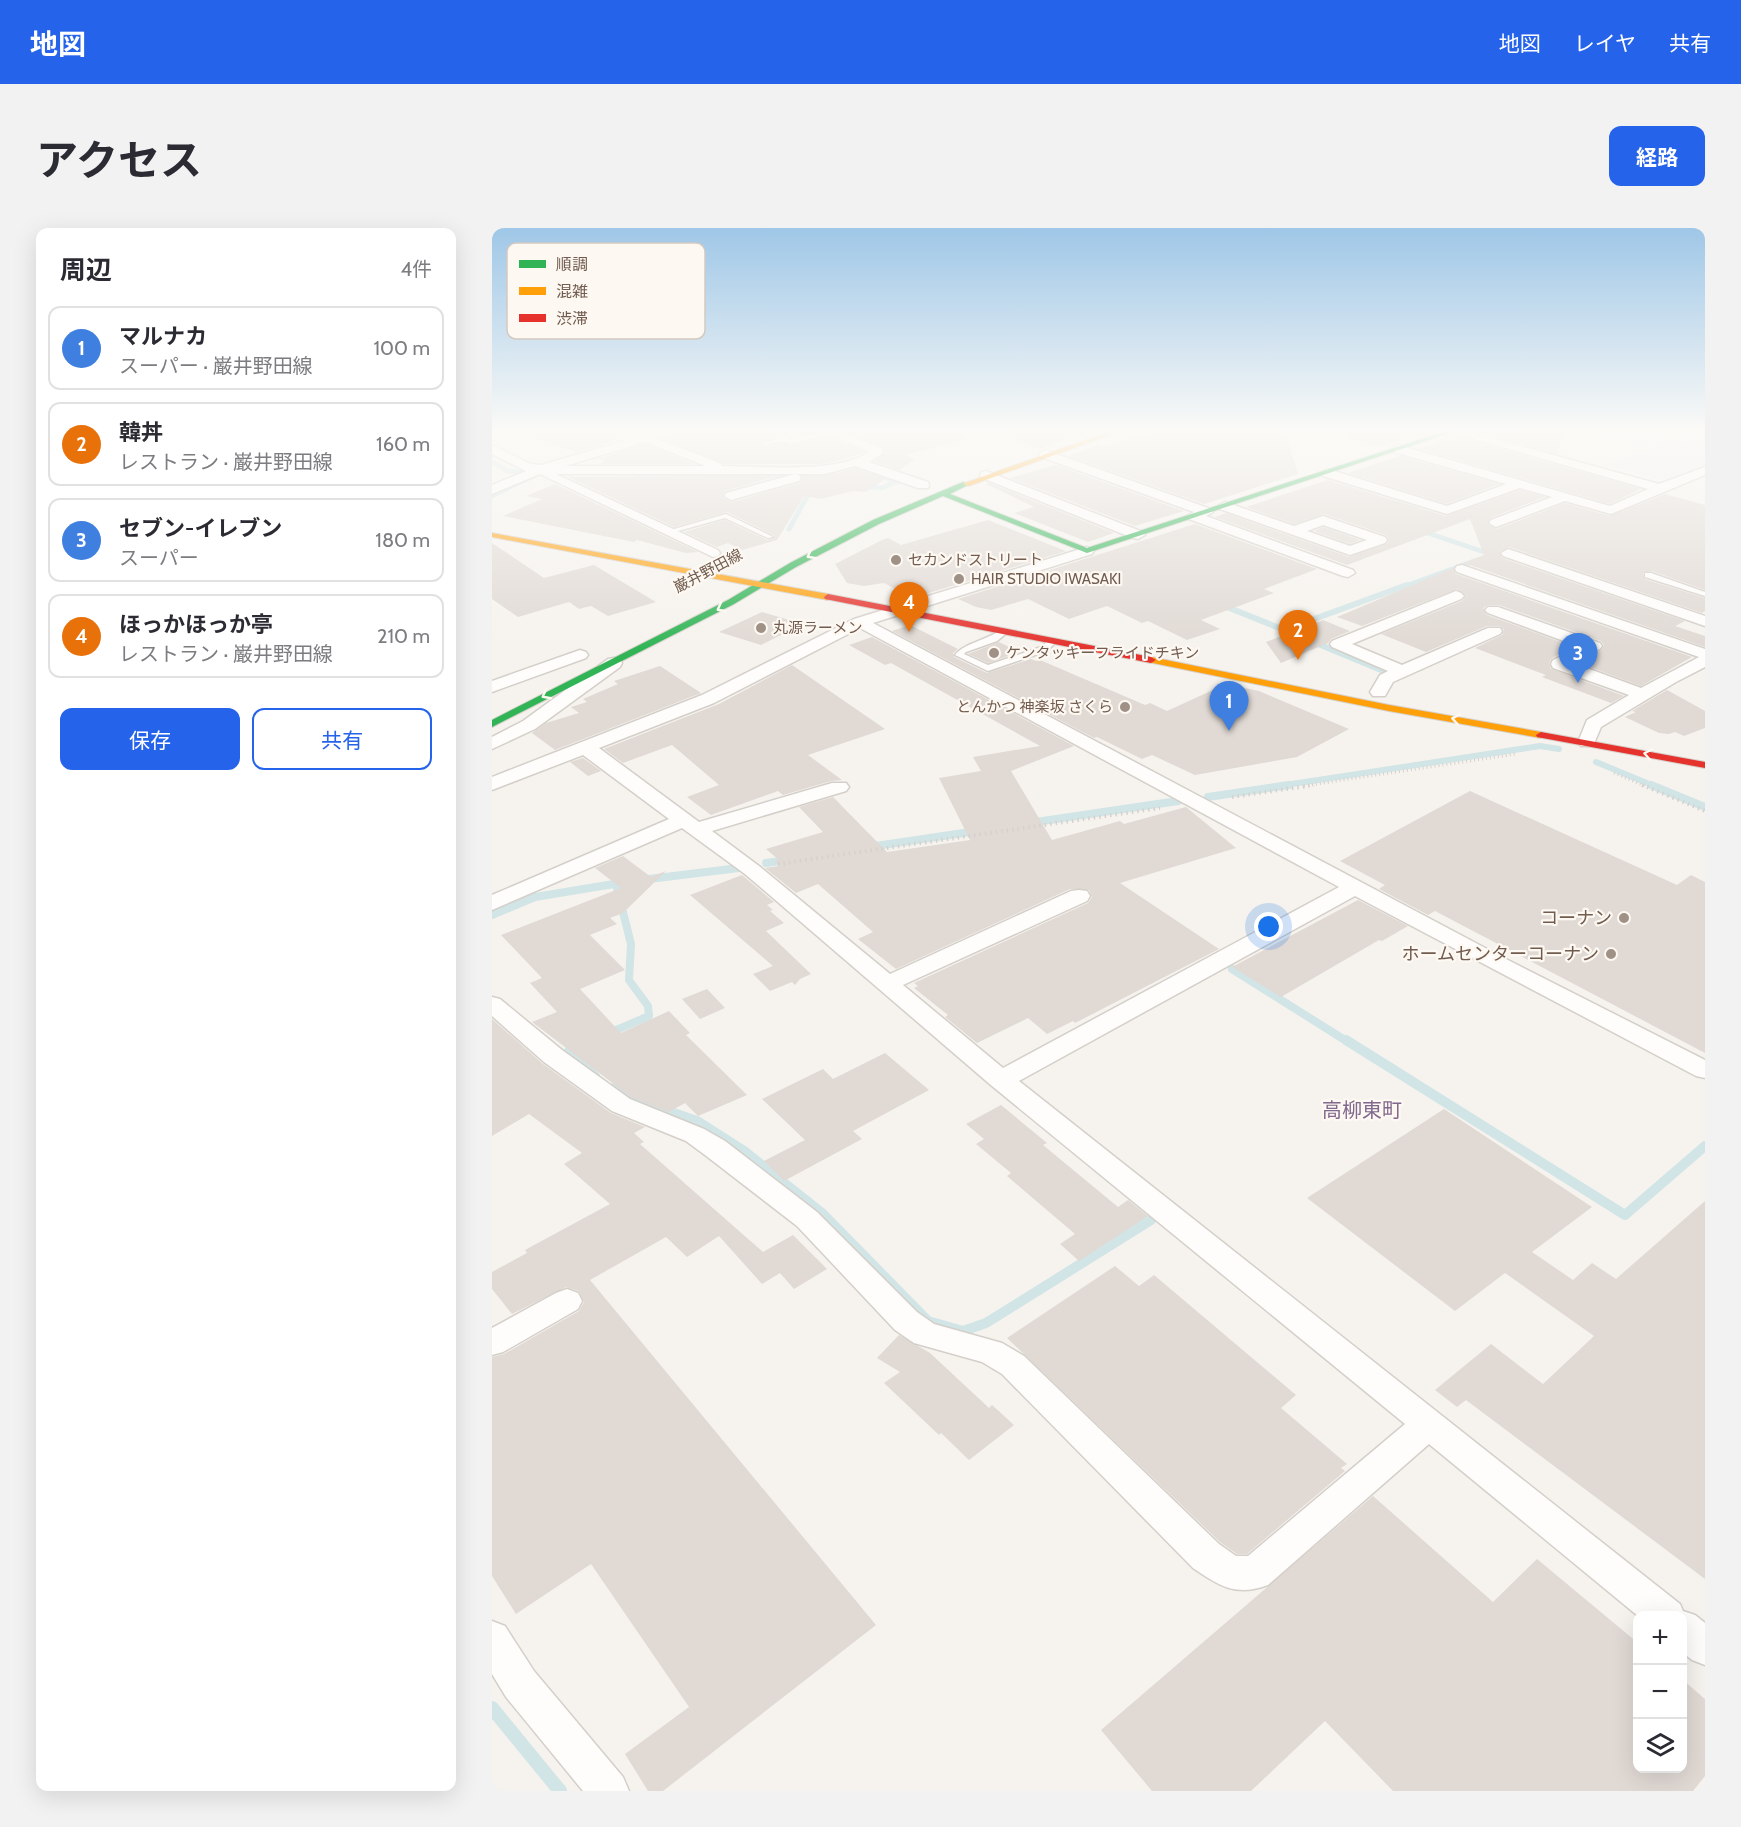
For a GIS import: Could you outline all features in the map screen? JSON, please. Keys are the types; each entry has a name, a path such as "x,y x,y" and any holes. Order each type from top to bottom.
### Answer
{"main road":[{"path":"492,724 722,607 902,504"},
{"path":"976,504 1087,551 1231,504"},
{"path":"492,526 745,571 1191,661 1389,708 1705,752"},
{"path":"492,535 1053,641 1276,674 1379,692 1589,737 1705,765"},
{"name":"巌井野田線","path":"709,590 745,571"},
{"path":"1276,674 1324,688 1393,702 1389,708"}],"street":[{"path":"603,504 713,554"},
{"path":"1067,504 1138,535"},
{"path":"1174,504 1348,573"},
{"path":"1428,504 1447,510 1464,504"},
{"path":"1496,523 1546,504"},
{"path":"1589,504 1611,510 1624,504"},
{"path":"1225,506 1294,531 1350,551 1380,540 1323,520 1294,531"},
{"path":"492,784 708,699 860,622 1087,551"},
{"path":"1508,553 1705,621"},
{"path":"1462,569 1705,654"},
{"path":"1402,671 1338,644 1456,596"},
{"path":"1493,610 1594,646 1558,664 1642,694"},
{"path":"860,622 1496,963 1705,1070"},
{"path":"1379,692 1386,679 1494,631"},
{"path":"496,693 585,652"},
{"path":"492,744 529,724 618,660"},
{"path":"1589,737 1593,724 1642,694 1705,662"},
{"path":"585,747 752,870 1001,1080 1661,1611"},
{"path":"492,903 690,824 839,787"},
{"path":"1001,1080 1355,887"},
{"path":"887,984 1079,896"},
{"path":"492,1004 555,1057 621,1105 695,1135 715,1148 807,1220 906,1321 925,1334 991,1352 1013,1365 1206,1556 1232,1573 1255,1573 1430,1423"},
{"path":"492,1342 567,1300"},
{"path":"1687,1631 1705,1647"},
{"path":"492,1639 520,1684 609,1791"}],"lane":[{"path":"667,532 726,516 770,537"},
{"path":"1648,575 1705,594"},
{"path":"1005,631 994,639 963,651 959,655 988,668 1044,649 1053,641"}],"building":[{"path":"531,504 597,504 698,552 686,553 637,540 634,542 503,516"},
{"path":"625,504 799,504 777,540 742,550 728,543 717,547 684,532 725,520 767,540 775,536 727,512 674,527"},
{"path":"1028,504 1041,504 1114,533 1088,542 1014,513 1034,507"},
{"path":"1078,504 1164,504 1184,511 1135,526"},
{"path":"1255,504 1406,504 1446,516 1480,504 1527,504 1490,518 1487,524 1497,529 1563,504 1610,516 1640,504 1705,505 1705,590 1652,571 1643,573 1644,579 1705,598 1705,611 1702,613 1509,547 1499,552 1502,558 1685,621 1675,626 1705,636 1705,647 1464,563 1484,555 1470,519 1347,565 1215,517 1226,513 1349,557 1387,544 1389,539 1386,535 1324,514 1294,524 1246,507"},
{"path":"988,520 1066,551 919,596 905,594 884,583 864,586 847,583 835,564 888,538 901,545"},
{"path":"1195,524 1317,569 1264,589 1274,593 1201,620 1220,629 1187,640 1148,621 1142,623 1107,606 1069,619 1028,599 991,610 976,607 958,599"},
{"path":"1323,527 1360,540 1350,544 1314,531"},
{"path":"492,543 544,578 594,565 656,602 608,616 591,606 579,609 569,602 518,617 492,599"},
{"path":"1453,568 1456,574 1692,657 1641,686 1579,663 1602,650 1604,645 1601,641 1499,605 1488,605 1483,608 1487,615 1574,647 1552,658 1549,663 1551,669 1624,696 1611,703 1475,648 1502,635 1504,630 1500,626 1487,626 1426,652 1381,634 1462,601 1466,596 1457,589 1362,626 1337,617"},
{"path":"762,612 803,624 761,645 719,632"},
{"path":"1323,620 1350,631 1281,663 1266,642"},
{"path":"910,625 958,649 953,653 954,657 987,673 1031,659 1040,660 1145,705 1150,703 1167,711 1226,684 1259,691 1349,729 1297,757 1195,775 1152,755 1142,759 1097,737 1094,738 892,631"},
{"path":"872,637 1074,746 1011,771 1052,840 1120,821 1124,824 1186,807 1236,848 1120,883 1219,949 1075,1023 1073,1021 1047,1034 1028,1018 977,1043 945,1017 948,1015 914,988 918,986 914,983 1088,903 1092,897 1089,890 1070,889 896,969 858,939 873,932 818,884 796,893 765,868 779,866 775,861 779,860 766,849 823,832 799,807 833,797 887,852 970,840 939,778 981,771 973,757 1040,746 891,663 885,665 849,645"},
{"path":"999,642 1019,652 988,663 968,654"},
{"path":"792,665 885,729 808,755 842,780 783,795 778,791 711,815 687,797 719,785 672,745 623,763 604,749 719,704"},
{"path":"660,666 701,693 555,750 532,733 546,723 579,713 571,707 587,702 583,699 618,684 614,681"},
{"path":"1667,690 1705,711 1705,728 1684,736 1675,732 1659,733 1625,717"},
{"path":"583,758 601,771 588,776 570,762"},
{"name":"ホームセンターコーナン","path":"1470,791 1677,885 1691,875 1705,882 1705,1053 1435,911 1428,915 1379,889 1385,885 1340,861"},
{"path":"623,856 651,877 666,871 623,913 610,918 617,924 590,935 625,970 580,989 621,1033 669,1011 690,1033 686,1035 747,1095 698,1116 685,1103 669,1112 631,1097 532,1022 557,1012 530,983 542,978 501,935 621,888 595,868"},
{"path":"742,875 774,902 767,905 773,910 770,911 784,923 766,931 811,974 800,979 795,985 792,982 770,991 753,974 773,966 690,895"},
{"path":"1358,900 1408,926 1382,941 1379,940 1281,997 1232,967"},
{"path":"707,989 725,1008 700,1019 682,999"},
{"path":"492,1019 543,1064 611,1113 645,1127 634,1133 644,1142 640,1144 763,1252 793,1235 827,1269 794,1289 780,1273 762,1284 719,1236 687,1257 666,1237 590,1280 876,1625 663,1791 648,1791 625,1754 689,1707 591,1564 516,1614 492,1576 492,1357 504,1354 579,1311 584,1302 579,1291 566,1287 512,1314 492,1289 492,1272 527,1253 525,1250 610,1204 564,1164 582,1153 529,1114 492,1136"},
{"path":"885,1053 929,1090 853,1131 862,1139 784,1181 764,1161 805,1140 762,1099 823,1069 833,1079"},
{"path":"1001,1105 1047,1143 1043,1145 1118,1207 1128,1200 1148,1216 1079,1261 1060,1244 1075,1234 1007,1176 1011,1173 976,1144 984,1139 966,1124"},
{"path":"1444,1109 1592,1207 1532,1252 1573,1280 1592,1263 1616,1279 1705,1201 1705,1579 1466,1400 1457,1407 1435,1390 1491,1344 1543,1384 1594,1336 1505,1273 1455,1311 1307,1198"},
{"path":"1115,1266 1139,1286 1154,1275 1296,1395 1281,1408 1347,1464 1341,1468 1345,1471 1247,1554 1237,1554 1220,1542 1007,1338"},
{"path":"899,1335 930,1353 989,1408 992,1405 1014,1425 969,1460 884,1383 900,1372 877,1358"},
{"path":"1373,1496 1493,1602 1537,1559 1633,1639 1633,1773 1687,1773 1687,1683 1705,1699 1705,1776 1693,1791 1393,1791 1325,1721 1251,1791 1152,1791 1101,1730"}],"waterway":[{"path":"789,529 803,504"},
{"path":"1419,530 1493,555"},
{"path":"1403,587 1477,560"},
{"path":"1284,630 1407,585"},
{"path":"1222,605 1284,630"},
{"path":"1311,641 1386,672"},
{"path":"1279,786 1540,746 1559,749"},
{"path":"1596,762 1654,786"},
{"path":"1208,797 1289,785"},
{"path":"1651,785 1705,807"},
{"path":"1029,823 1178,801"},
{"path":"869,847 977,831"},
{"path":"766,863 787,860"},
{"path":"649,879 739,868"},
{"path":"492,915 535,897 620,883"},
{"path":"607,1034 649,1016 648,1006 629,980 631,944 616,884"},
{"path":"1232,969 1348,1042"},
{"path":"1346,1040 1625,1215 1705,1146"},
{"path":"569,1051 595,1076"},
{"path":"614,1088 629,1098 697,1121 744,1151 823,1214 928,1321 963,1331 986,1323 1151,1220"},
{"path":"492,1708 560,1791"}],"traffic: fast":[{"path":"492,724 731,602 793,565 876,522 919,504"},
{"path":"969,504 1087,551 1231,504"}],"traffic: slow":[{"path":"492,535 828,597"},
{"path":"1151,660 1389,708 1541,735"}],"traffic: jam":[{"path":"828,597 1151,660"},
{"path":"1541,735 1705,765"}],"place":[{"name":"セカンドストリート","path":"896,560"},
{"name":"HAIR STUDIO IWASAKI","path":"959,579"},
{"name":"丸源ラーメン","path":"761,628"},
{"name":"ほっかほっか亭","path":"909,632"},
{"name":"ケンタッキーフライドチキン","path":"994,653"},
{"name":"韓丼","path":"1298,660"},
{"name":"セブン-イレブン","path":"1578,683"},
{"name":"とんかつ 神楽坂 さくら","path":"1125,707"},
{"name":"マルナカ","path":"1229,731"},
{"name":"コーナン","path":"1624,918"},
{"name":"ホームセンターコーナン","path":"1611,954"}],"district":[{"name":"高柳東町","path":"1362,1110"}]}
